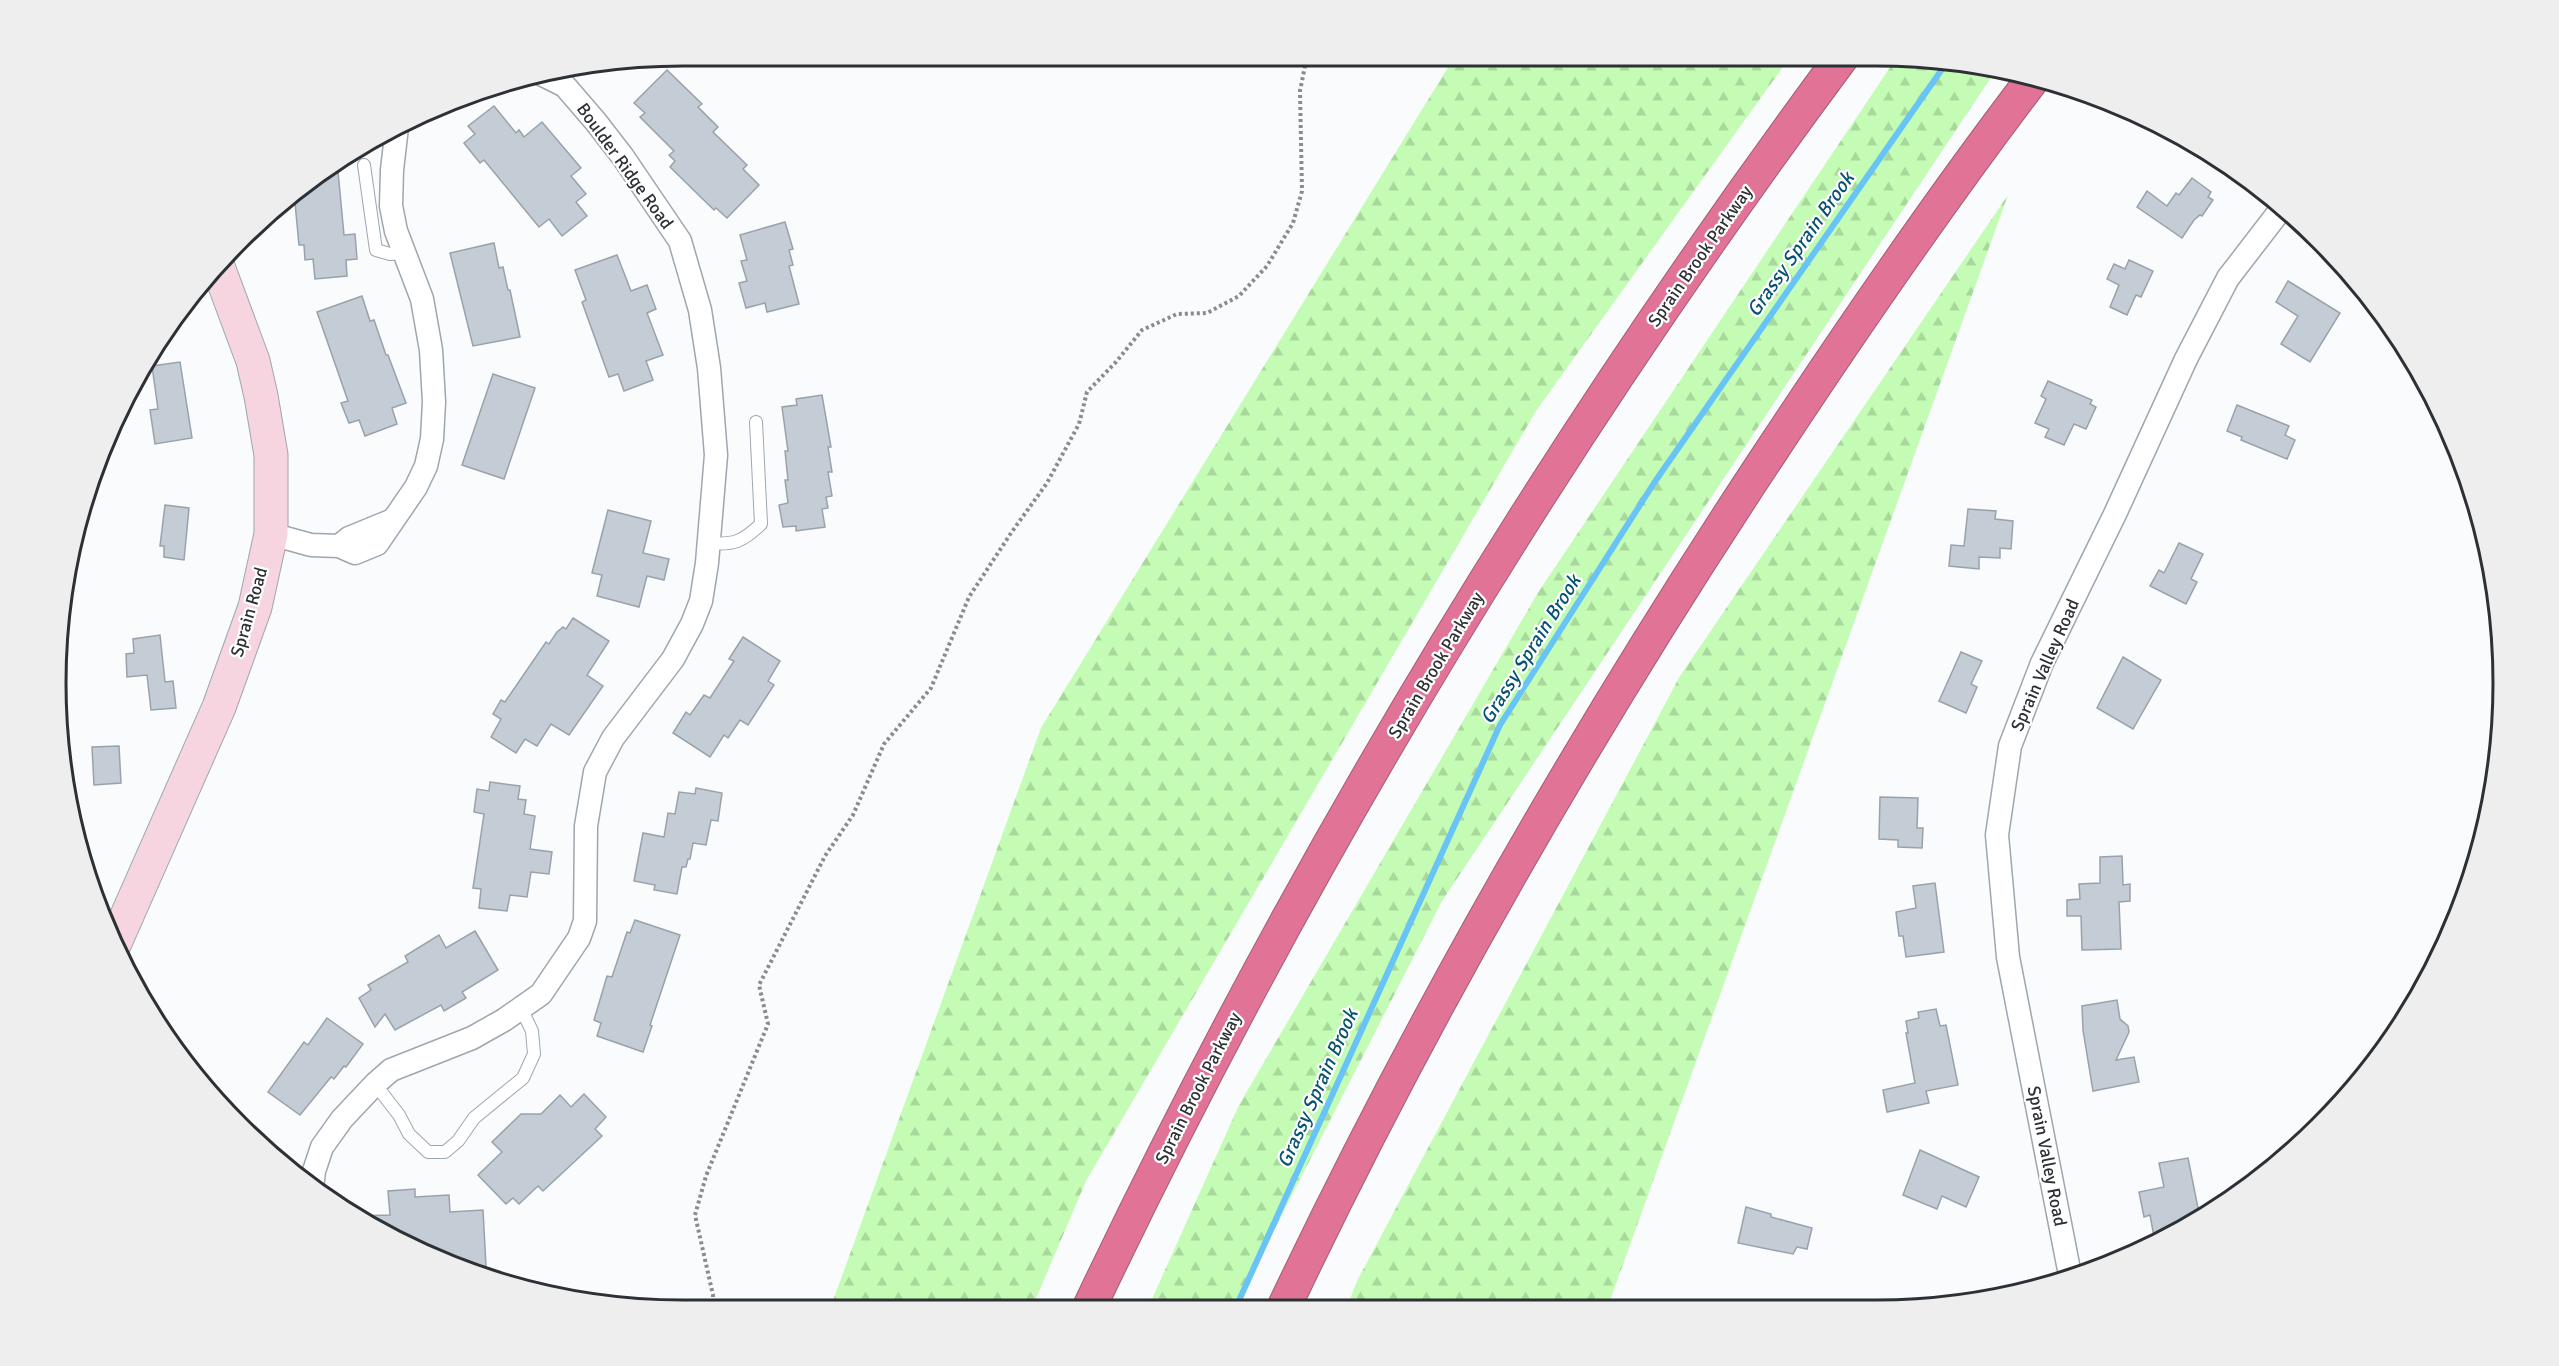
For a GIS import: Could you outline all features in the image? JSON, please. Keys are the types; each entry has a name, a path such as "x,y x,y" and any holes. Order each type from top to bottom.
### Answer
{"highway":[{"name":"Sprain Brook Parkway","path":"1093,1300 1203,1076 1311,879 1424,684 1587,422 1750,183 1835,66"},
{"path":"1287,1300 1352,1168 1426,1026 1536,829 1624,681 1726,518 1809,393 1920,233 2028,85"}],"street":[{"name":"Boulder Ridge Road","path":"313,1177 322,1147 342,1119 375,1084 391,1070 472,1038 541,994 579,938 585,921 586,826 595,772 613,738 673,659 692,624 700,601 709,543 716,454 700,310 680,242 623,157 596,122 566,86 554,80"},
{"path":"271,534 311,545 339,546 349,538 393,520 416,487 426,466 432,439 434,402 431,350 422,299 396,231 391,206 392,170 397,137"},
{"name":"Sprain Valley Road","path":"2069,1269 2008,957 1996,835 2010,746 2042,663 2115,514 2186,358 2228,278 2277,214"},
{"name":"Sprain Road","path":"119,933 219,707 255,608 271,534 271,455 261,396 253,361 221,274"}],"lane":[{"path":"364,165 376,250 390,254 405,253"},
{"path":"709,543 727,545 746,538 760,524 756,422"},
{"path":"375,1084 418,1143 428,1152 445,1152 458,1142 474,1118 523,1078 534,1054 532,1031 521,1008"}],"path":[{"path":"713,1300 695,1215 706,1176 768,1024 759,985 825,856 853,815 884,744 931,688 969,597 1047,483 1079,424 1087,392 1142,330 1177,314 1206,313 1239,296 1267,266 1293,223 1302,191 1300,91 1305,66"}],"green space":[{"path":"1449,66 1784,66 1536,411 1086,1181 1035,1300 833,1300 1041,728"},
{"path":"1891,66 1957,71 1991,77 1442,901 1239,1300 1152,1300 1239,1105 1539,591"},
{"path":"2008,195 1610,1300 1350,1300 1357,1281 1680,676"}],"building":[{"path":"667,70 702,104 698,107 718,127 713,132 747,165 743,169 759,185 727,218 716,208 714,210 670,167 675,161 669,155 674,151 640,117 645,113 634,103"},
{"path":"494,106 516,133 519,130 524,137 542,122 581,168 571,176 586,194 576,202 587,216 562,236 549,219 539,227 484,160 480,163 464,143 475,134 468,126"},
{"path":"338,171 344,235 355,234 357,259 346,260 347,276 315,279 313,259 305,260 304,245 299,245 295,204"},
{"path":"2192,178 2211,192 2208,197 2213,200 2202,216 2194,220 2182,238 2137,207 2147,191 2167,206 2176,193 2179,195"},
{"path":"785,222 793,249 789,250 793,265 789,266 799,304 767,312 765,303 746,308 739,283 747,281 741,261 747,260 740,235"},
{"path":"494,243 499,268 503,267 508,290 510,290 520,337 473,346 450,253"},
{"path":"617,255 631,291 647,285 656,309 647,313 663,355 646,361 653,380 624,391 618,374 609,377 582,302 586,300 575,270"},
{"path":"2129,260 2153,271 2141,297 2136,295 2127,315 2110,307 2119,285 2107,279 2114,264 2125,269"},
{"path":"2288,281 2340,313 2310,362 2281,344 2298,316 2276,302"},
{"path":"362,296 370,321 374,320 406,403 392,408 397,424 365,436 359,420 349,423 341,403 348,401 317,312"},
{"path":"180,362 192,438 155,444 150,410 158,409 152,369 154,366"},
{"path":"493,374 535,388 504,479 462,465"},
{"path":"2048,381 2092,400 2090,404 2096,407 2086,429 2074,424 2064,445 2045,437 2049,429 2035,423 2046,399 2041,396"},
{"path":"822,395 831,447 828,447 832,472 828,472 832,496 826,497 828,508 822,509 825,527 796,531 796,526 783,527 779,505 788,503 785,451 788,451 782,407 797,405 796,399"},
{"path":"2237,405 2289,426 2285,435 2295,440 2287,459 2241,440 2242,437 2227,431"},
{"path":"165,505 189,508 184,560 164,557 164,546 160,546"},
{"path":"1968,509 1996,511 1995,519 2013,521 2011,549 2000,548 2000,558 1979,557 1979,569 1949,566 1951,545 1964,546"},
{"path":"608,510 651,521 643,553 669,559 664,580 647,576 639,607 597,596 602,575 592,573"},
{"path":"2179,543 2203,554 2191,579 2197,582 2186,604 2150,586 2159,570 2164,573"},
{"path":"573,618 609,641 587,675 603,686 569,735 551,724 537,746 525,739 516,753 491,737 501,719 493,714 501,700 505,702 546,642 549,644 563,627 566,629"},
{"path":"160,635 165,682 173,681 176,708 151,710 147,675 127,677 126,654 134,653 133,639"},
{"path":"743,637 780,661 768,681 774,685 748,725 740,720 728,738 724,735 710,757 673,733 686,712 690,715 704,695 710,698 734,661 729,659"},
{"path":"1961,652 1982,661 1971,684 1977,687 1966,713 1939,701"},
{"path":"2123,657 2161,680 2133,729 2097,708"},
{"path":"119,746 121,783 94,785 92,747"},
{"path":"490,782 520,786 518,799 526,800 524,814 535,816 530,849 552,852 549,874 531,872 527,897 510,895 507,911 479,908 481,889 473,888 484,814 474,812 477,789 489,791"},
{"path":"696,788 722,793 718,821 711,820 706,845 693,843 690,859 686,867 682,867 677,894 654,890 655,885 634,881 643,833 664,837 668,813 675,814 679,792 695,794"},
{"path":"1880,797 1918,798 1917,828 1923,828 1922,848 1898,847 1898,840 1879,839"},
{"path":"2122,856 2123,885 2130,884 2130,901 2119,902 2121,949 2082,950 2081,916 2067,916 2067,900 2080,899 2079,884 2100,883 2100,857"},
{"path":"1935,883 1944,952 1906,957 1903,936 1899,936 1896,912 1916,908 1913,886"},
{"path":"635,920 680,935 643,1052 597,1036 601,1023 594,1020 607,976 612,977 627,932 630,933"},
{"path":"475,931 498,970 462,992 466,998 444,1011 441,1005 395,1030 385,1014 375,1027 359,998 371,990 368,985 408,962 405,956 439,935 446,948"},
{"path":"2117,1000 2120,1019 2128,1026 2129,1032 2116,1060 2134,1057 2139,1082 2093,1091 2083,1030 2082,1006"},
{"path":"1936,1009 1940,1026 1946,1025 1958,1085 1926,1091 1929,1103 1887,1112 1883,1090 1915,1083 1906,1021 1919,1018 1918,1012"},
{"path":"327,1018 363,1044 346,1067 344,1066 334,1079 331,1077 300,1115 268,1092 304,1042 308,1045"},
{"path":"584,1094 606,1117 595,1129 602,1136 543,1191 538,1186 519,1204 513,1198 506,1204 478,1175 502,1152 492,1142 521,1114 541,1114 560,1095 571,1107"},
{"path":"1920,1150 1979,1177 1966,1207 1942,1196 1937,1209 1903,1195"},
{"path":"2188,1158 2198,1209 2153,1234 2150,1215 2144,1217 2139,1192 2164,1187 2159,1163"},
{"path":"415,1189 415,1197 449,1195 450,1212 483,1210 486,1266 447,1253 372,1216 390,1215 388,1191"},
{"path":"1746,1207 1771,1214 1771,1217 1812,1228 1807,1249 1797,1247 1793,1254 1738,1243"}],"waterway":[{"name":"Grassy Sprain Brook","path":"1239,1300 1500,725 1654,483 1942,70"}]}
